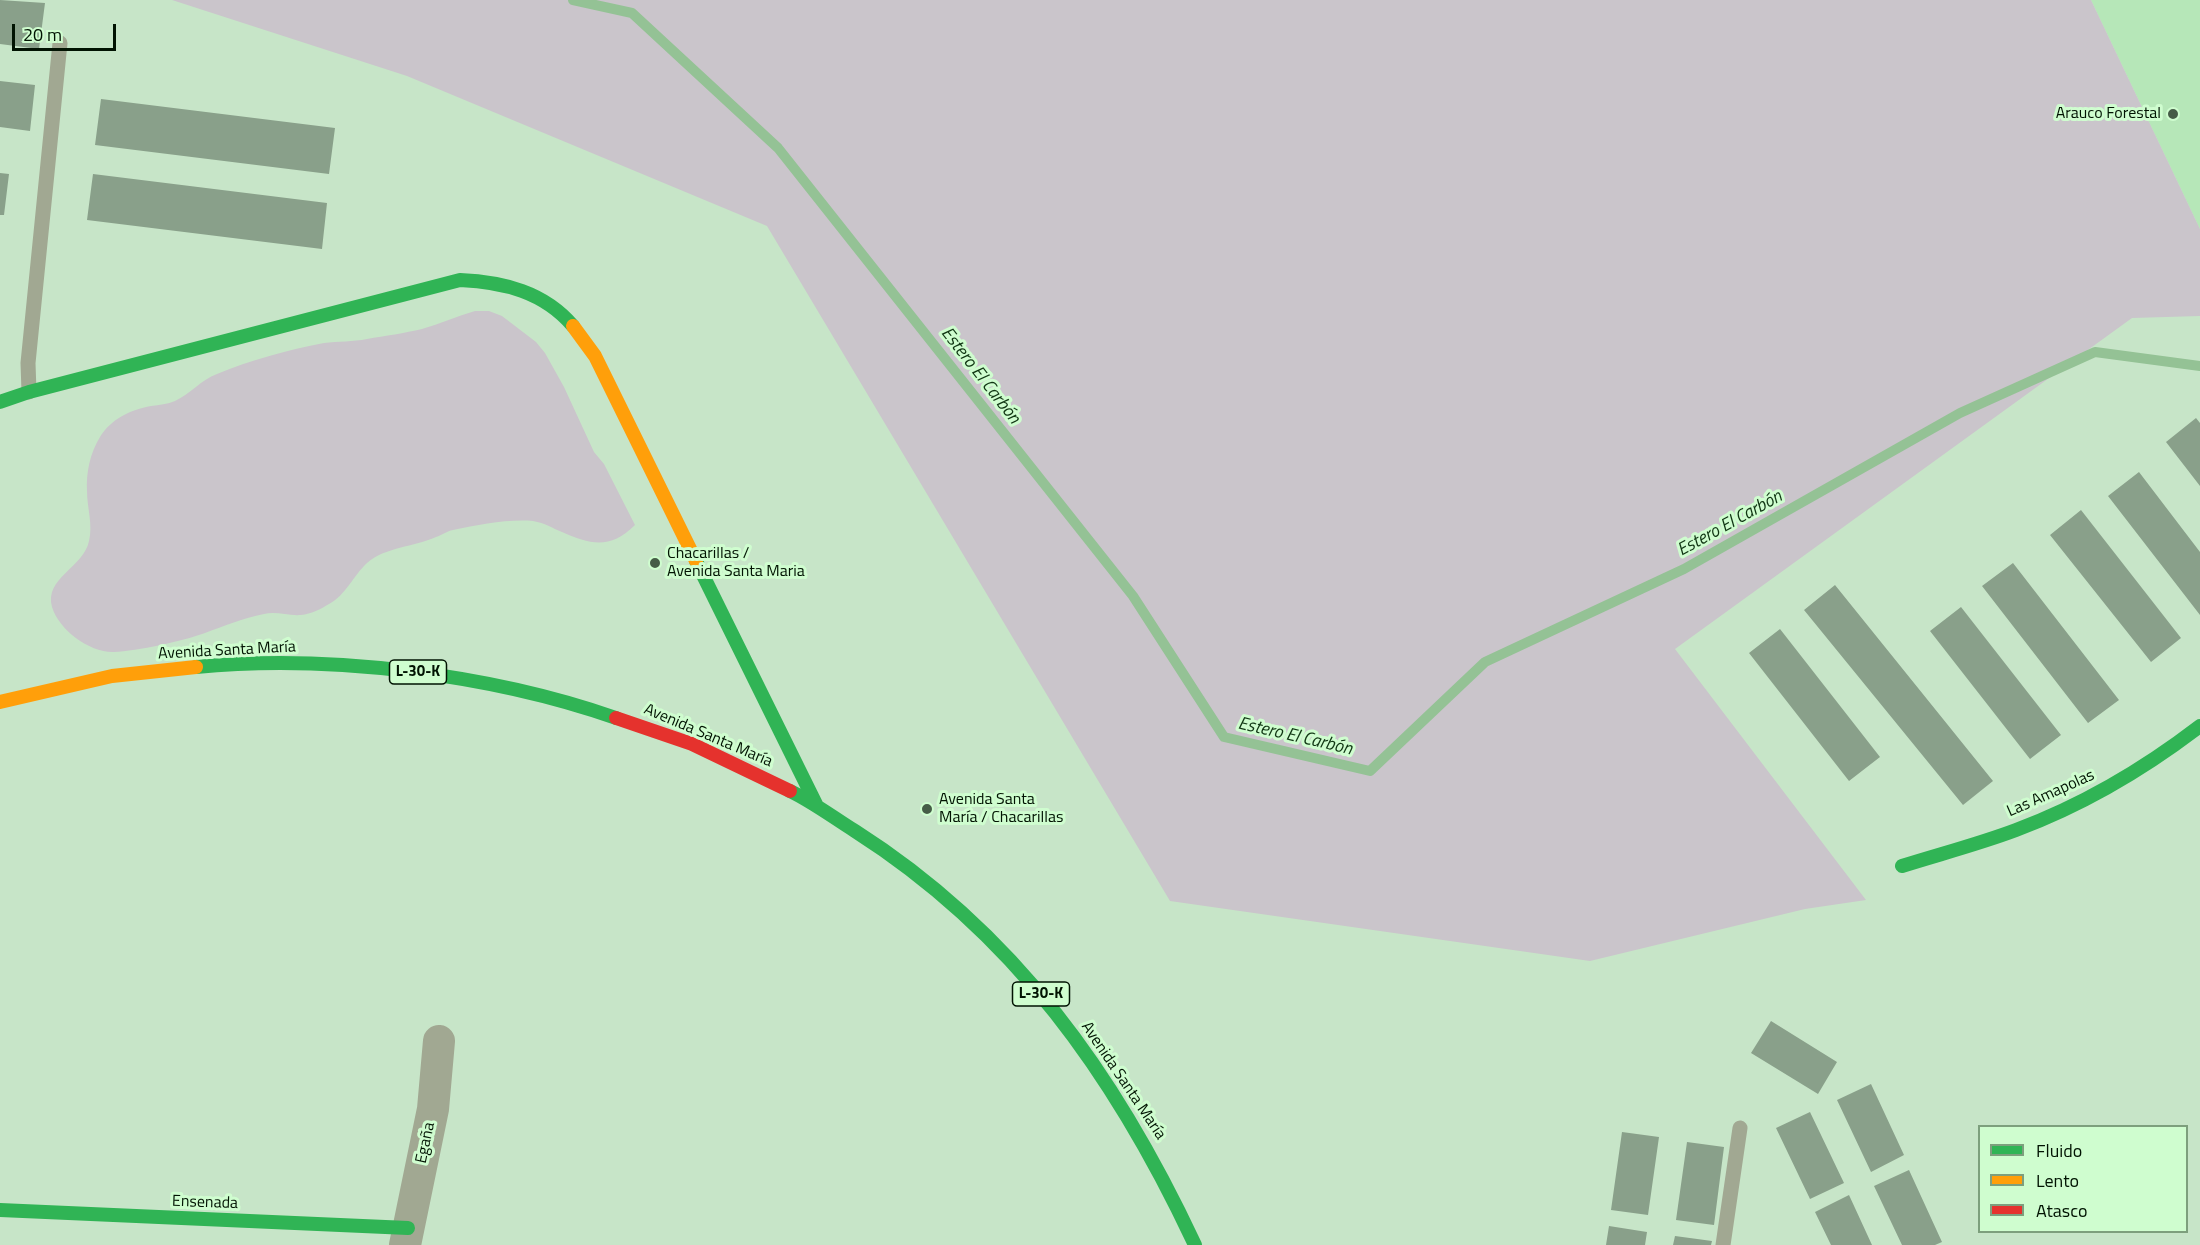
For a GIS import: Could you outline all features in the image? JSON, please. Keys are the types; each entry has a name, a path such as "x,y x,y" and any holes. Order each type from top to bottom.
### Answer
{"street":[{"path":"0,402 28,392 460,280 481,280 523,289 545,300 565,316 577,328 596,356 816,804"},
{"name":"Avenida Santa María","path":"0,702 87,682 161,670 236,664 312,663 387,668 515,688 609,713 680,738 749,769 816,804 897,858 994,944 1080,1042 1116,1095 1150,1151 1180,1209 1195,1245"},
{"name":"Las Amapolas","path":"1902,866 2032,824 2086,799 2138,770 2200,726"},
{"name":"Egaña","path":"407,1236 433,1109 439,1041"},
{"name":"Ensenada","path":"0,1210 407,1236"}],"lane":[{"path":"28,392 28,363 60,43"},
{"path":"1723,1245 1740,1128"}],"shaded area":[{"path":"172,0 2091,0 2200,229 2200,316 2132,318 1675,649 1866,900 1805,909 1590,961 1170,901 767,226 407,76"},
{"name":"Arauco Forestal","path":"2091,0 2200,0 2200,229"},
{"path":"475,311 489,311 502,316 536,342 545,353 564,387 594,452 604,464 635,525 626,533 609,541 592,542 533,521 493,523 451,531 391,550 374,558 362,568 340,596 312,612 301,615 264,614 185,639 135,650 114,652 95,649 68,632 61,624 52,607 51,597 59,580 86,550 90,528 87,497 89,463 100,437 115,420 136,410 175,401 211,377 256,360 324,343 362,340 429,327"}],"building":[{"path":"0,0 45,3 39,49 0,44"},
{"path":"0,81 35,85 30,131 0,127"},
{"path":"101,99 335,128 329,174 95,145"},
{"path":"0,173 9,174 4,215 0,215"},
{"path":"93,174 327,203 322,249 87,220"},
{"path":"2196,418 2200,423 2200,486 2166,442"},
{"path":"2139,472 2200,552 2200,615 2108,496"},
{"path":"2081,510 2181,638 2151,662 2050,535"},
{"path":"2013,563 2119,700 2088,723 1982,586"},
{"path":"1835,585 1993,781 1963,805 1804,610"},
{"path":"1961,607 2061,735 2030,759 1930,631"},
{"path":"1780,629 1880,757 1849,781 1749,653"},
{"path":"1771,1021 1837,1062 1818,1094 1751,1053"},
{"path":"1871,1084 1904,1155 1871,1172 1837,1100"},
{"path":"1810,1112 1844,1183 1810,1199 1776,1128"},
{"path":"1622,1132 1659,1137 1648,1215 1611,1210"},
{"path":"1687,1142 1724,1147 1714,1225 1676,1220"},
{"path":"1909,1170 1942,1242 1935,1245 1902,1245 1874,1186"},
{"path":"1849,1195 1872,1245 1831,1245 1815,1212"},
{"path":"1609,1226 1647,1232 1645,1245 1606,1245"},
{"path":"1675,1236 1712,1241 1711,1245 1673,1245"}],"waterway":[{"name":"Estero El Carbón","path":"573,0 632,13 778,148 1133,596 1224,737 1370,771 1485,662 1684,569 1960,413 2095,352 2200,366"}],"traffic: fast":[{"path":"0,402 29,392 460,280 492,283 522,291 549,305 573,326"},
{"path":"696,561 816,804"},
{"path":"196,667 300,663 408,671 516,690 616,718"},
{"path":"1902,866 2002,835 2065,809 2135,771 2200,726"},
{"path":"790,791 855,831 912,871 965,915 1012,962 1055,1013 1095,1067 1131,1123 1195,1245"},
{"path":"0,1210 408,1228"}],"traffic: slow":[{"path":"573,326 595,356 696,561"},
{"path":"0,702 112,676 196,667"}],"traffic: jam":[{"path":"616,718 692,744 790,791"}],"place":[{"name":"Arauco Forestal","path":"2173,114"},
{"name":"Chacarillas / Avenida Santa Maria","path":"655,563"},
{"name":"Avenida Santa María / Chacarillas","path":"927,809"}]}
